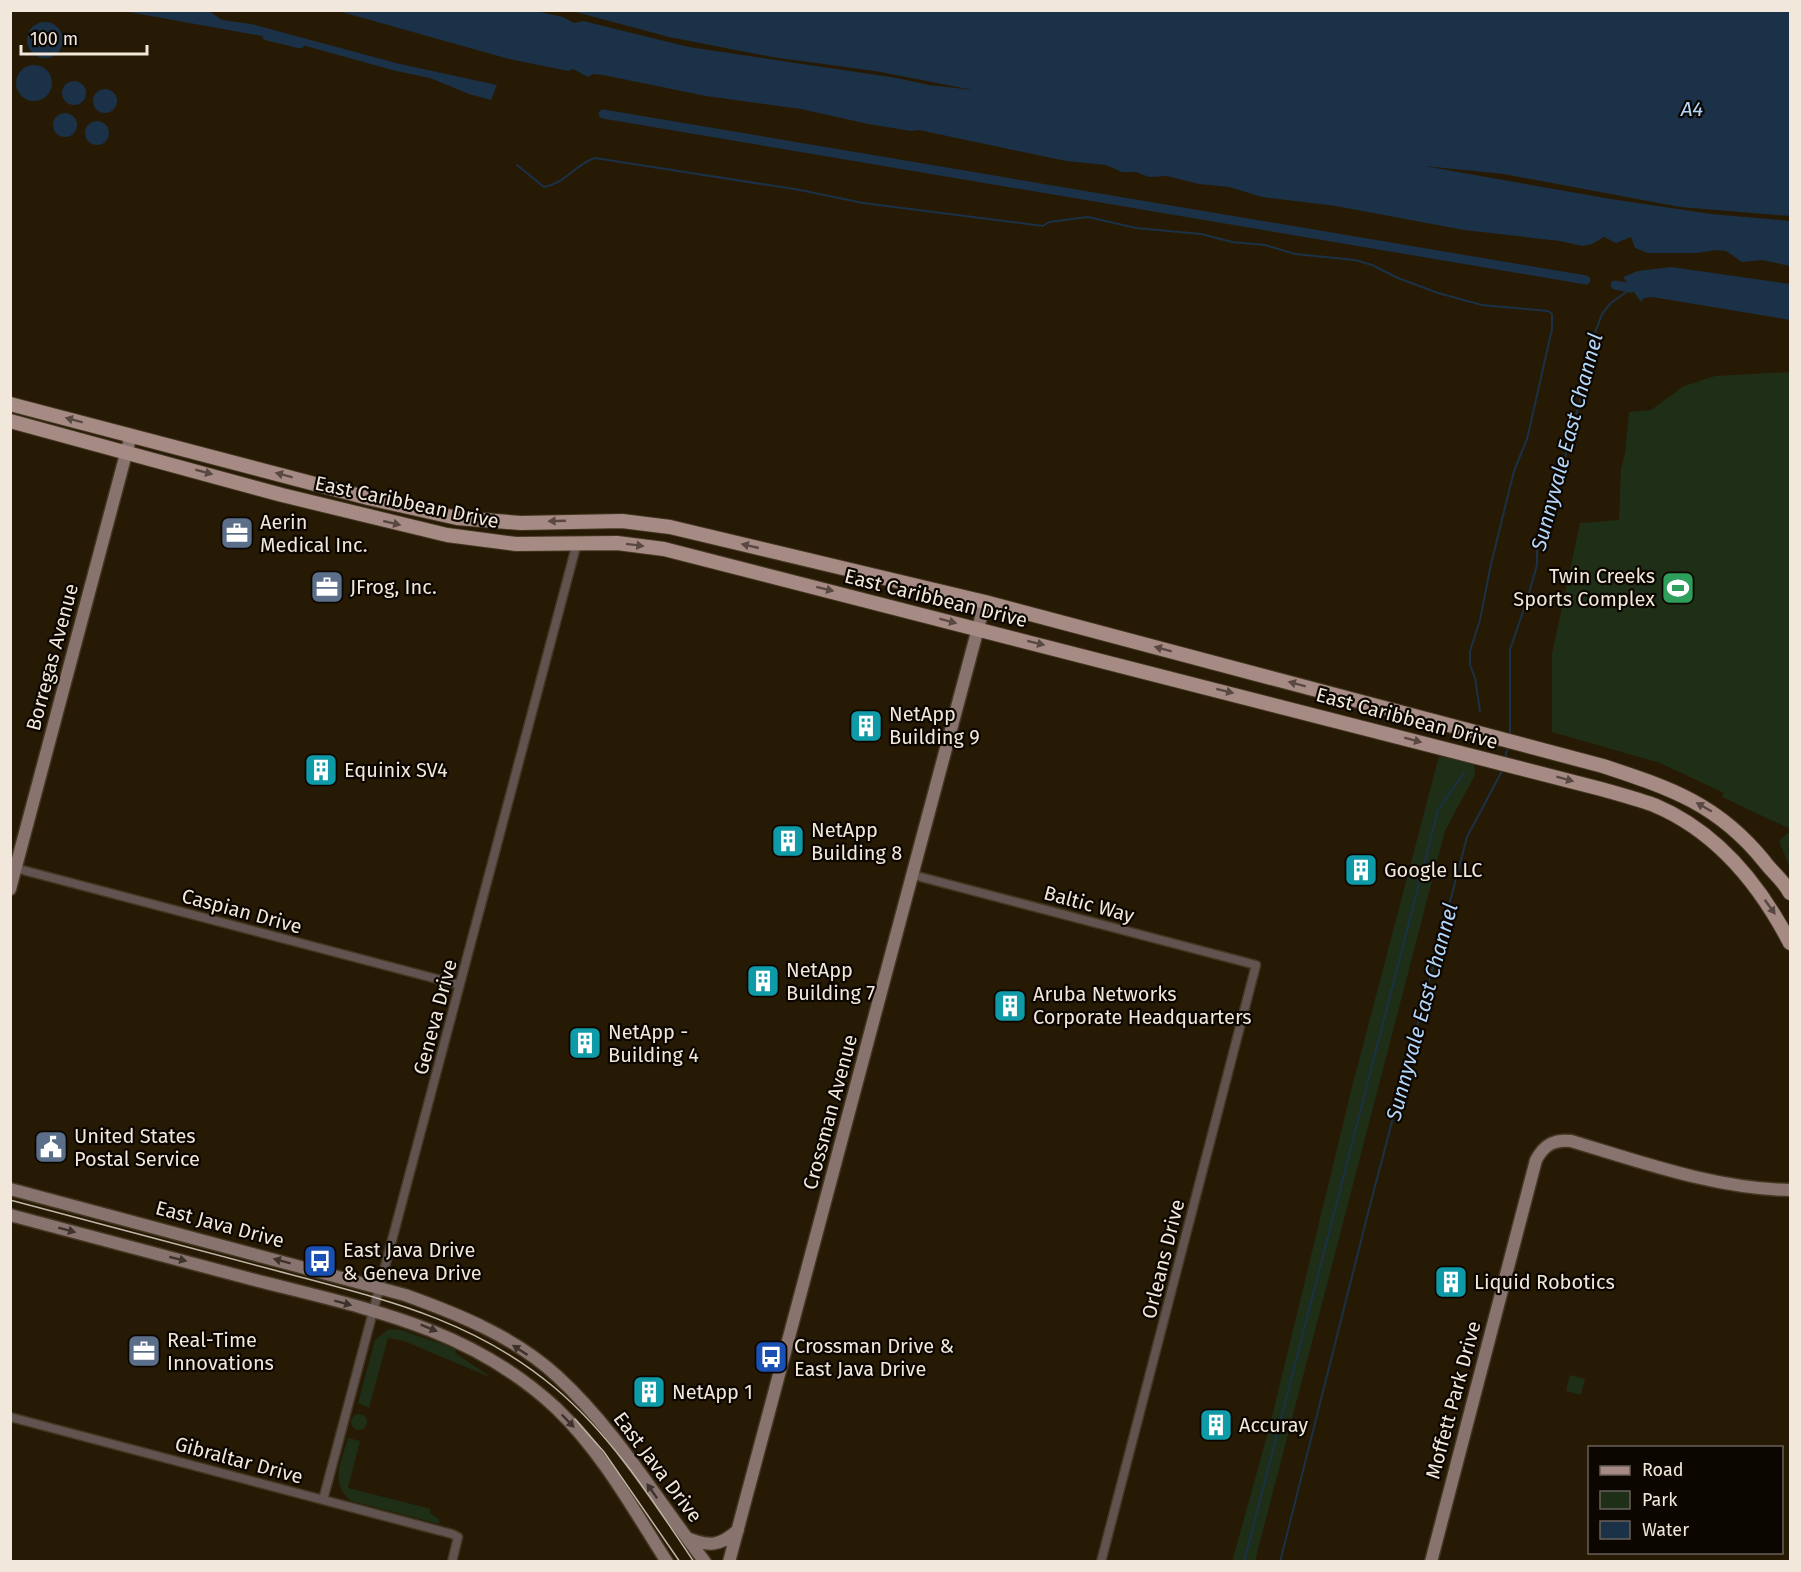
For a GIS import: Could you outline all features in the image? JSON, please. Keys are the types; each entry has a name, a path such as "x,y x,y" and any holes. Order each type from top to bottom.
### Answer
{"main road":[{"name":"East Caribbean Drive","path":"10,404 448,516 490,522 622,521 670,527 985,602 1603,766 1671,788 1720,816 1755,848 1791,893"},
{"name":"East Caribbean Drive","path":"10,421 282,495 447,535 516,544 617,543 664,549 1490,760 1653,805 1709,838 1746,874 1778,918 1791,943"}],"street":[{"name":"Borregas Avenue","path":"10,889 13,868 131,435"},
{"name":"Geneva Drive","path":"323,1500 577,543"},
{"name":"Crossman Avenue","path":"729,1562 985,602"},
{"name":"Caspian Drive","path":"13,868 460,985"},
{"name":"Baltic Way","path":"913,875 1256,965"},
{"name":"Orleans Drive","path":"1101,1562 1256,965"},
{"name":"Moffett Park Drive","path":"1431,1562 1536,1160 1545,1146 1562,1140 1570,1141 1644,1163 1740,1186 1791,1190"},
{"name":"East Java Drive","path":"10,1189 379,1287 445,1309 482,1327 519,1348 555,1375 587,1406 705,1562"},
{"path":"10,1215 373,1310 418,1324 463,1343 527,1384 582,1436 605,1466 668,1562"},
{"name":"Gibraltar Drive","path":"10,1417 458,1537 452,1562"},
{"path":"687,1538 712,1546 737,1535 737,1562"}],"green space":[{"name":"Twin Creeks Sports Complex","path":"1790,372 1790,829 1722,797 1724,793 1660,763 1552,732 1552,654 1580,523 1619,520 1621,469 1629,412 1651,410 1684,386 1715,376"},
{"path":"1439,756 1474,763 1475,775 1445,831 1255,1561 1232,1562 1270,1425 1351,1091"},
{"path":"1790,831 1790,868 1779,841"},
{"path":"389,1329 401,1330 456,1349 455,1353 492,1378 404,1341 388,1338 369,1408 358,1403 375,1340"},
{"path":"1570,1375 1585,1379 1581,1395 1566,1391"},
{"path":"359,1414 367,1422 359,1430 351,1422"},
{"path":"348,1438 360,1441 348,1488 431,1509 430,1513 439,1519 439,1524 351,1501 344,1494 339,1479 340,1464"}],"water":[{"path":"123,11 209,11 222,20 251,24 400,64 497,85 491,100 469,94 430,78 284,40"},
{"name":"A4","path":"338,11 536,11 563,17 574,23 583,21 689,47 973,90 875,71 772,57 669,37 572,11 1790,11 1790,216 1680,207 1504,174 1424,166 1611,199 1711,214 1790,221 1790,266 1762,260 1742,262 1726,251 1716,250 1697,253 1648,253 1635,248 1631,237 1616,243 1604,237 1592,244 1582,246 1560,241 1464,230 1336,206 1262,197 1229,187 1199,184 1167,176 1149,177 1136,172 1122,172 1106,165 1066,161 919,130 911,131 801,109 706,96 603,75 593,74 588,77 573,69 568,71 509,59"},
{"path":"45,22 57,28 63,40 57,52 45,58 33,52 27,40 33,28"},
{"path":"34,65 46,71 52,83 46,95 34,101 22,95 16,83 22,71"},
{"path":"74,81 83,84 86,93 83,102 74,105 65,102 62,93 65,84"},
{"path":"105,89 114,92 117,101 114,110 105,113 96,110 93,101 96,92"},
{"path":"65,113 74,116 77,125 74,134 65,137 56,134 53,125 56,116"},
{"path":"97,121 106,124 109,133 106,142 97,145 88,142 85,133 88,124"},
{"path":"1671,267 1790,284 1790,320 1652,297 1644,298 1641,302 1623,277 1638,271"}],"waterway":[{"path":"267,36 300,44"},
{"path":"603,114 1586,280"},
{"path":"517,165 544,187 558,182 595,158 800,190 863,203 1043,226 1049,222 1088,217 1136,228 1201,234 1232,242 1265,245 1295,254 1355,260 1438,293 1482,305 1548,311 1552,314 1552,329 1527,439 1514,471 1480,620 1470,651 1470,665 1475,678 1480,711"},
{"path":"1615,285 1631,288"},
{"name":"Sunnyvale East Channel","path":"1510,737 1510,650 1537,565 1537,548 1552,505 1580,401 1591,344 1602,314 1611,303 1632,288"},
{"name":"Sunnyvale East Channel","path":"1505,758 1508,746"},
{"name":"Sunnyvale East Channel","path":"1280,1562 1369,1209 1467,837 1503,769"},
{"path":"1244,1562 1438,810 1464,773"}],"tram line":[{"path":"10,1200 350,1290 422,1313 490,1344 523,1364 555,1388 595,1427 630,1470 694,1562"},
{"path":"575,1419 604,1452 680,1562"}],"place":[{"name":"Aerin Medical Inc.","path":"237,533"},
{"name":"JFrog, Inc.","path":"327,587"},
{"name":"Twin Creeks Sports Complex","path":"1678,588"},
{"name":"NetApp Building 9","path":"866,726"},
{"name":"Equinix SV4","path":"321,770"},
{"name":"NetApp Building 8","path":"788,841"},
{"name":"Google LLC","path":"1361,870"},
{"name":"NetApp Building 7","path":"763,981"},
{"name":"Aruba Networks Corporate Headquarters","path":"1010,1006"},
{"name":"NetApp - Building 4","path":"585,1043"},
{"name":"United States Postal Service","path":"51,1147"},
{"name":"East Java Drive & Geneva Drive","path":"320,1261"},
{"name":"Liquid Robotics","path":"1451,1282"},
{"name":"Real-Time Innovations","path":"144,1351"},
{"name":"Crossman Drive & East Java Drive","path":"771,1357"},
{"name":"NetApp 1","path":"649,1392"},
{"name":"Accuray","path":"1216,1425"}]}
